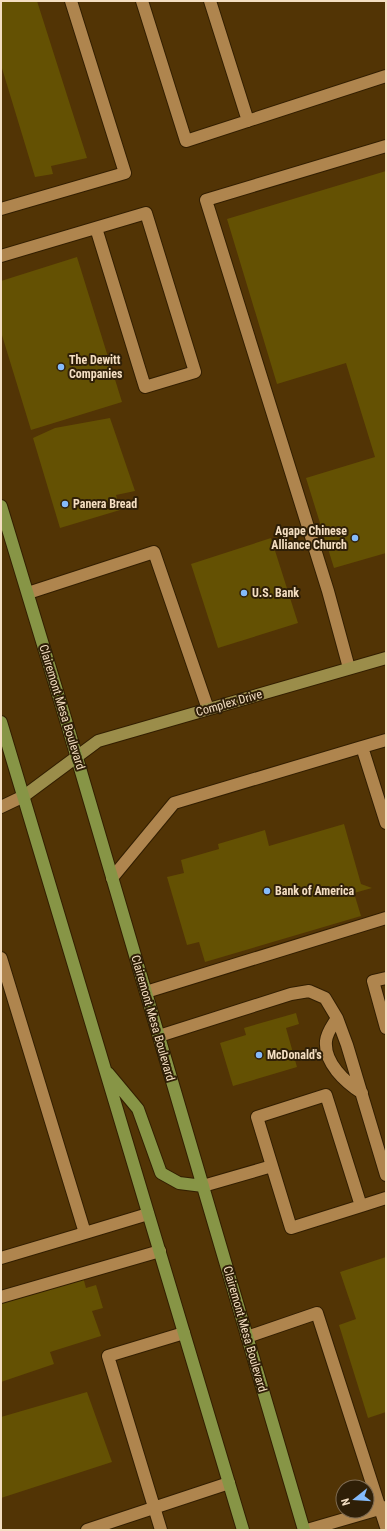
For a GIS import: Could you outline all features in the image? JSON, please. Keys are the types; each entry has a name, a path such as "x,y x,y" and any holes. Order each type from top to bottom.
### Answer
{"main road":[{"name":"Clairemont Mesa Boulevard","path":"1,506 28,593 304,1530"},
{"path":"1,722 243,1530"},
{"path":"105,1069 138,1109 161,1173 178,1182 203,1186"}],"street":[{"path":"1,209 126,173 71,1"},
{"path":"142,1 186,141 386,76"},
{"path":"210,1 248,121"},
{"path":"349,668 325,583 206,200 386,146"},
{"path":"1,256 146,213 195,372 145,387 96,228"},
{"path":"28,593 154,552 208,709"},
{"name":"Complex Drive","path":"24,796 98,741 386,658"},
{"path":"112,878 174,803 386,740"},
{"path":"362,747 386,823"},
{"path":"1,807 24,796"},
{"path":"146,992 386,918"},
{"path":"1,958 85,1233"},
{"path":"386,978 373,981 386,1028"},
{"path":"159,1036 290,994 309,991 325,998 337,1018 348,1045 386,1174"},
{"path":"337,1018 328,1032 326,1041 327,1050 334,1066 346,1082 362,1093"},
{"path":"361,1206 326,1095 257,1117 291,1228 361,1206 386,1198"},
{"path":"203,1186 272,1166"},
{"path":"1,1258 148,1214"},
{"path":"1,1298 160,1250"},
{"path":"247,1337 317,1313 383,1507 386,1527"},
{"path":"161,1530 108,1356 184,1333"},
{"path":"86,1530 229,1483"},
{"path":"307,1530 383,1507"}],"building":[{"path":"1,1 37,1 87,158 51,166 53,174 35,177 1,65"},
{"path":"386,171 386,553 334,568 306,478 375,457 346,363 277,384 227,219"},
{"name":"The Dewitt Companies","path":"77,257 122,402 31,430 1,332 1,281"},
{"path":"110,418 135,491 116,495 120,510 60,528 33,438 55,428"},
{"name":"U.S. Bank","path":"271,538 298,623 218,648 191,564"},
{"name":"Bank of America","path":"344,824 361,884 372,888 354,893 361,916 205,962 199,942 187,945 167,877 184,873 181,860 219,849 218,844 265,830 269,846"},
{"name":"McDonald's","path":"296,1013 299,1024 286,1028 297,1067 233,1086 220,1043 246,1035 244,1028"},
{"path":"386,1257 386,1412 368,1418 339,1325 356,1319 340,1272"},
{"path":"83,1277 86,1288 96,1285 103,1308 92,1311 101,1336 50,1352 54,1364 1,1382 1,1303"},
{"path":"87,1392 112,1462 1,1498 1,1417"}],"place":[{"name":"The Dewitt Companies","path":"61,367"},
{"name":"Panera Bread","path":"65,504"},
{"name":"Agape Chinese Alliance Church","path":"355,538"},
{"name":"U.S. Bank","path":"244,593"},
{"name":"Bank of America","path":"267,891"},
{"name":"McDonald's","path":"259,1055"}]}
